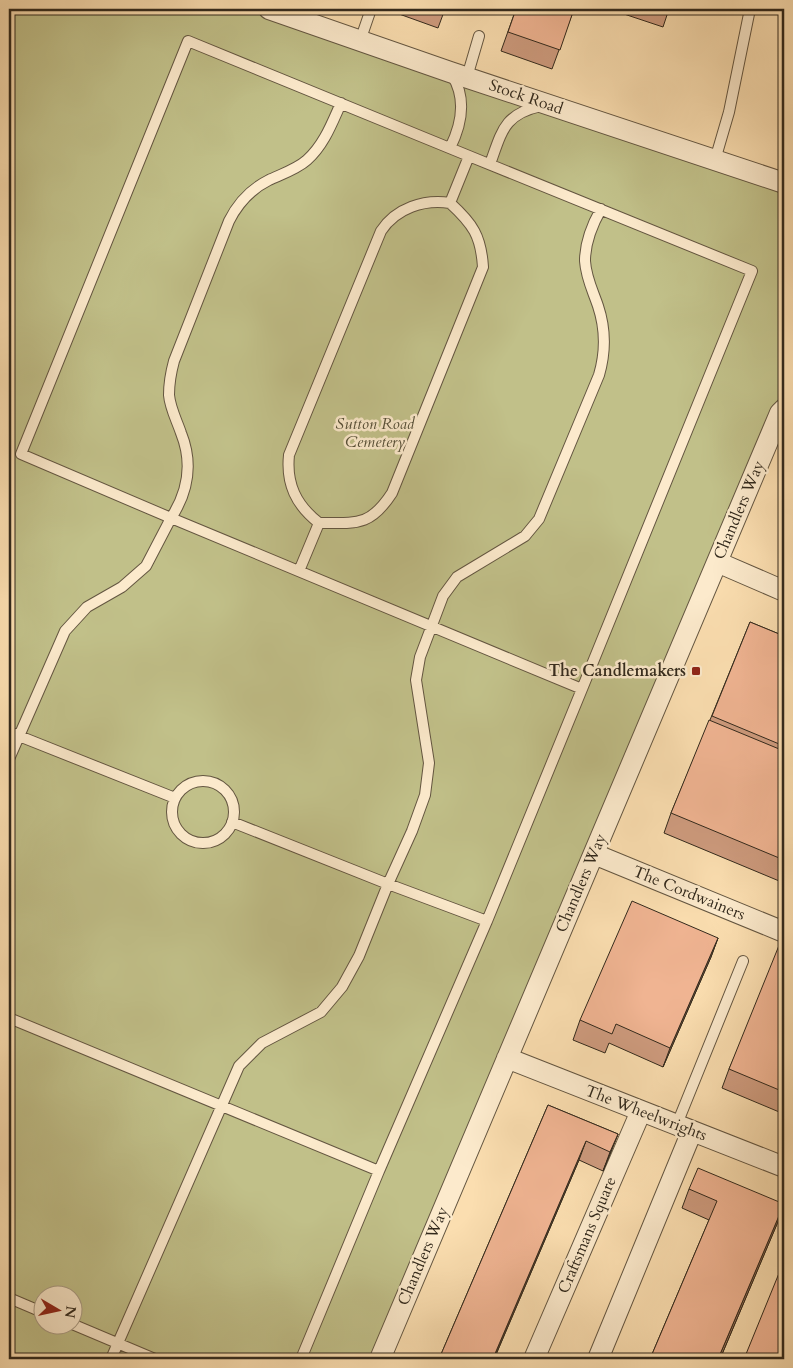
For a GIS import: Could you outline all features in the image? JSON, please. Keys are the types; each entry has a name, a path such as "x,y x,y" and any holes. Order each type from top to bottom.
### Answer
{"street":[{"name":"Stock Road","path":"269,9 458,75 784,183"},
{"name":"Chandlers Way","path":"380,1359 780,413 784,409"},
{"path":"717,562 784,591"},
{"name":"The Cordwainers","path":"594,854 784,932"},
{"name":"The Wheelwrights","path":"507,1058 784,1167"},
{"name":"Craftsmans Square","path":"534,1359 641,1111"},
{"path":"598,1359 684,1128"}],"lane":[{"path":"360,40 372,9"},
{"path":"715,160 729,112 750,9"},
{"path":"450,148 460,128 462,109 457,83 458,75 479,36"},
{"path":"301,1359 487,921 582,689 752,271 188,41 21,454 582,689"},
{"path":"9,759 14,734 66,631 87,607 122,587 146,566 171,518 182,502 188,461 185,442 170,397 170,378 174,361 229,221 237,206 249,193 306,160 323,141 341,103"},
{"path":"490,164 502,132 515,115 547,104"},
{"path":"450,204 469,156"},
{"path":"434,201 450,204 470,221 477,234 482,252 483,267 392,493 381,510 367,520 348,523 319,523 305,512 290,486 287,470 293,446 381,231 387,221 402,211 434,201"},
{"path":"111,1359 239,1066 262,1043 321,1012 342,987 359,956 412,831 425,795 428,763 416,680 420,656 443,596 457,577 525,536 539,519 599,375 605,354 602,322 590,288 585,260 586,244 600,209"},
{"path":"299,572 319,523"},
{"path":"14,734 175,798"},
{"path":"194,782 212,782 226,790 232,801 232,822 222,836 212,841 200,843 188,839 178,829 173,820 172,807 175,798 184,787 194,782"},
{"path":"232,822 487,921"},
{"path":"684,1128 743,961"},
{"path":"9,1018 379,1172"},
{"path":"9,1298 32,1308"},
{"path":"82,1328 155,1359"}],"green space":[{"name":"Sutton Road Cemetery","path":"9,9 269,9 784,183 784,404 380,1359 9,1359"}],"building":[{"path":"431,9 445,9 443,13"},
{"path":"516,9 574,9 560,50 508,32"},
{"path":"658,9 669,9 668,12"},
{"path":"750,622 784,636 784,746 712,716"},
{"path":"709,720 784,751 784,860 671,813"},
{"path":"632,901 718,938 670,1048 616,1024 612,1034 580,1020"},
{"path":"780,943 784,945 784,1092 729,1069"},
{"path":"548,1105 618,1134 610,1152 586,1141 494,1356 501,1359 439,1359"},
{"path":"698,1168 784,1204 718,1359 650,1359 717,1201 689,1189"},
{"path":"784,1261 784,1359 744,1359"}],"place":[{"name":"The Candlemakers","path":"696,671"}]}
